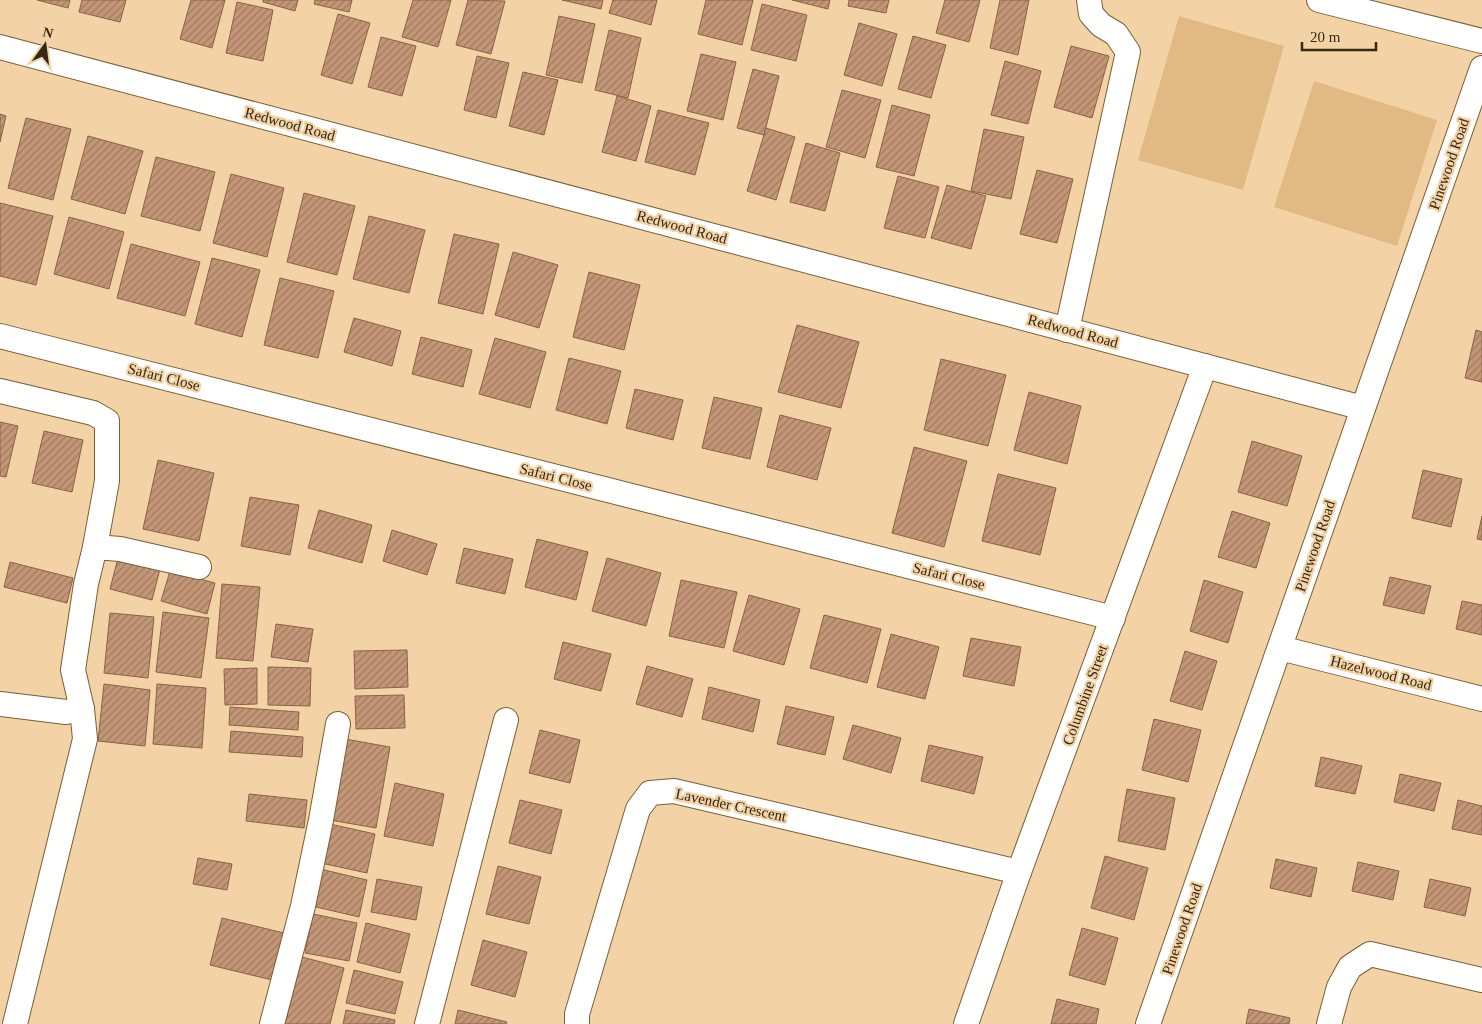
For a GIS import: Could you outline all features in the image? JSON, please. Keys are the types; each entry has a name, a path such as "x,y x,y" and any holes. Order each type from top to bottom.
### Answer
{"street":[{"path":"1067,330 1128,52 1116,34 1101,25 1091,14 1089,0"},
{"path":"1319,0 1482,41"},
{"name":"Redwood Road","path":"0,47 1363,408"},
{"name":"Pinewood Road","path":"1148,1024 1482,68"},
{"name":"Safari Close","path":"0,336 1113,618"},
{"name":"Columbine Street","path":"966,1024 1019,872 1205,366"},
{"path":"0,391 93,413 107,421 107,481 86,584 73,670 82,709 86,739 14,1024"},
{"path":"95,547 120,549 199,567"},
{"name":"Hazelwood Road","path":"1280,648 1482,699"},
{"path":"0,704 66,712 82,709"},
{"path":"427,1024 506,720"},
{"path":"272,1024 303,906 338,724"},
{"name":"Lavender Crescent","path":"577,1024 577,1014 638,809 650,793 674,791 1019,872"},
{"path":"1329,1024 1339,987 1350,966 1370,954 1482,980"}],"shaded area":[{"path":"1179,16 1284,46 1243,190 1138,160"},
{"path":"1314,81 1437,120 1397,246 1274,207"}],"building":[{"path":"37,0 70,0 68,8"},
{"path":"82,0 126,0 120,22 79,12"},
{"path":"191,0 225,0 212,48 180,39"},
{"path":"263,0 298,0 295,11 263,2"},
{"path":"315,0 352,0 349,12 314,4"},
{"path":"413,0 451,0 438,47 402,37"},
{"path":"468,0 505,1 491,54 456,45"},
{"path":"562,0 603,0 601,9"},
{"path":"613,0 657,0 651,25 609,13"},
{"path":"706,0 753,0 742,45 698,34"},
{"path":"792,0 830,0 828,9"},
{"path":"849,0 889,0 886,13 848,6"},
{"path":"945,0 980,0 969,42 936,33"},
{"path":"1000,0 1029,0 1018,55 990,48"},
{"path":"237,2 273,10 263,61 226,53"},
{"path":"762,4 807,15 796,61 751,50"},
{"path":"338,14 370,23 352,84 321,75"},
{"path":"559,16 595,24 582,83 546,75"},
{"path":"859,23 897,34 882,86 844,75"},
{"path":"609,30 641,38 628,98 595,90"},
{"path":"913,36 946,45 931,98 898,89"},
{"path":"381,37 416,46 402,96 368,87"},
{"path":"1071,46 1109,56 1092,118 1054,107"},
{"path":"701,54 736,62 723,120 687,111"},
{"path":"477,56 509,63 496,118 464,110"},
{"path":"1005,61 1041,71 1028,124 991,115"},
{"path":"753,69 779,76 764,135 737,128"},
{"path":"523,72 558,80 544,135 509,126"},
{"path":"842,90 881,100 865,158 826,147"},
{"path":"617,96 651,106 636,161 602,152"},
{"path":"892,105 930,115 914,176 876,167"},
{"path":"658,110 709,123 695,175 645,162"},
{"path":"0,114 6,116 0,142"},
{"path":"26,118 71,129 53,200 8,188"},
{"path":"766,128 795,137 776,200 747,191"},
{"path":"984,129 1024,137 1011,199 971,191"},
{"path":"88,136 143,151 125,214 71,199"},
{"path":"806,143 840,153 825,211 790,202"},
{"path":"156,157 215,172 200,231 141,216"},
{"path":"1037,170 1073,179 1057,243 1020,234"},
{"path":"231,174 284,188 267,257 213,243"},
{"path":"898,176 939,187 925,238 884,228"},
{"path":"947,185 986,196 971,249 931,238"},
{"path":"304,193 355,206 337,275 287,262"},
{"path":"0,203 53,216 36,285 0,276"},
{"path":"369,216 425,230 409,293 353,279"},
{"path":"69,217 124,232 109,289 54,274"},
{"path":"454,234 499,244 483,314 438,303"},
{"path":"131,244 200,262 185,316 117,298"},
{"path":"513,252 558,265 539,328 495,315"},
{"path":"212,258 260,270 242,337 195,324"},
{"path":"589,272 640,285 624,350 573,337"},
{"path":"280,278 334,291 318,358 264,345"},
{"path":"354,318 401,331 392,366 344,352"},
{"path":"797,325 859,342 841,408 778,392"},
{"path":"1476,330 1482,332 1482,382 1465,378"},
{"path":"421,337 472,350 463,387 412,374"},
{"path":"495,338 546,352 530,408 479,394"},
{"path":"569,358 621,371 607,424 556,410"},
{"path":"941,359 1006,375 988,446 924,430"},
{"path":"635,389 683,400 673,440 626,428"},
{"path":"1029,392 1081,406 1067,464 1014,450"},
{"path":"714,397 762,408 750,459 702,448"},
{"path":"780,415 831,428 817,480 767,467"},
{"path":"0,422 18,426 6,477 0,476"},
{"path":"44,431 83,440 72,492 32,483"},
{"path":"1252,441 1302,456 1287,506 1238,492"},
{"path":"914,447 967,461 944,547 892,533"},
{"path":"158,460 214,473 199,541 143,529"},
{"path":"1423,470 1462,479 1451,527 1412,518"},
{"path":"998,474 1056,488 1040,555 982,541"},
{"path":"250,497 299,505 290,555 241,546"},
{"path":"319,510 372,525 362,563 308,548"},
{"path":"1232,511 1270,523 1256,568 1218,557"},
{"path":"1482,516 1482,540 1477,539"},
{"path":"392,530 437,544 427,575 383,561"},
{"path":"537,539 588,552 576,600 525,587"},
{"path":"464,548 513,559 505,594 456,583"},
{"path":"118,558 160,569 152,600 110,589"},
{"path":"607,558 661,573 646,626 592,611"},
{"path":"10,562 73,578 67,603 4,587"},
{"path":"170,571 215,583 207,614 161,601"},
{"path":"1390,577 1431,586 1424,614 1383,605"},
{"path":"681,580 737,592 724,648 669,636"},
{"path":"1204,580 1243,592 1228,643 1190,631"},
{"path":"222,584 260,587 253,661 216,658"},
{"path":"749,595 800,609 784,665 733,651"},
{"path":"1462,601 1482,605 1482,635 1456,629"},
{"path":"163,612 209,618 201,678 156,672"},
{"path":"110,613 154,617 148,678 104,673"},
{"path":"824,615 881,629 867,683 810,668"},
{"path":"276,624 313,629 308,662 271,657"},
{"path":"891,634 939,647 925,699 877,687"},
{"path":"971,638 1021,647 1014,686 963,676"},
{"path":"563,642 611,654 601,691 554,679"},
{"path":"407,650 408,687 355,689 354,651"},
{"path":"1185,651 1217,661 1202,710 1170,701"},
{"path":"647,666 693,679 682,717 636,704"},
{"path":"268,667 311,668 310,706 268,705"},
{"path":"257,668 257,704 225,705 224,669"},
{"path":"104,684 150,690 145,746 98,741"},
{"path":"157,684 206,688 202,748 153,744"},
{"path":"709,687 760,700 753,732 702,719"},
{"path":"404,695 405,728 356,729 355,696"},
{"path":"786,706 834,717 825,755 777,744"},
{"path":"230,707 299,712 298,730 229,725"},
{"path":"1154,719 1201,730 1188,782 1142,770"},
{"path":"853,725 901,738 891,773 843,759"},
{"path":"540,730 580,740 570,783 529,773"},
{"path":"231,731 303,737 302,757 229,752"},
{"path":"345,739 390,747 376,828 330,820"},
{"path":"929,745 983,757 974,794 921,781"},
{"path":"1321,757 1362,766 1355,794 1315,786"},
{"path":"1400,774 1441,783 1434,811 1394,802"},
{"path":"395,783 444,794 433,846 384,836"},
{"path":"1127,789 1175,798 1165,850 1118,841"},
{"path":"249,794 307,800 304,828 246,821"},
{"path":"520,800 562,810 551,854 509,843"},
{"path":"1458,800 1482,806 1482,835 1452,829"},
{"path":"330,824 375,834 367,873 321,863"},
{"path":"1105,856 1148,868 1134,920 1091,908"},
{"path":"198,858 232,864 227,890 193,884"},
{"path":"1276,859 1317,868 1311,897 1270,888"},
{"path":"1358,862 1399,871 1393,900 1352,891"},
{"path":"498,866 541,877 529,924 486,914"},
{"path":"320,869 367,880 359,917 312,906"},
{"path":"377,879 422,887 416,920 371,912"},
{"path":"1430,879 1471,888 1465,916 1424,907"},
{"path":"313,914 357,923 349,961 305,953"},
{"path":"222,918 284,933 272,980 210,965"},
{"path":"366,923 410,934 400,973 357,962"},
{"path":"1082,928 1118,938 1105,985 1069,975"},
{"path":"483,940 527,952 515,997 471,985"},
{"path":"302,957 344,968 330,1024 285,1024"},
{"path":"354,970 403,982 395,1014 346,1003"},
{"path":"1057,999 1099,1009 1096,1024 1051,1024"},
{"path":"1249,1009 1290,1018 1289,1024 1246,1024"},
{"path":"346,1010 395,1020 394,1024 343,1024"},
{"path":"458,1010 507,1022 506,1024 455,1024"}]}
